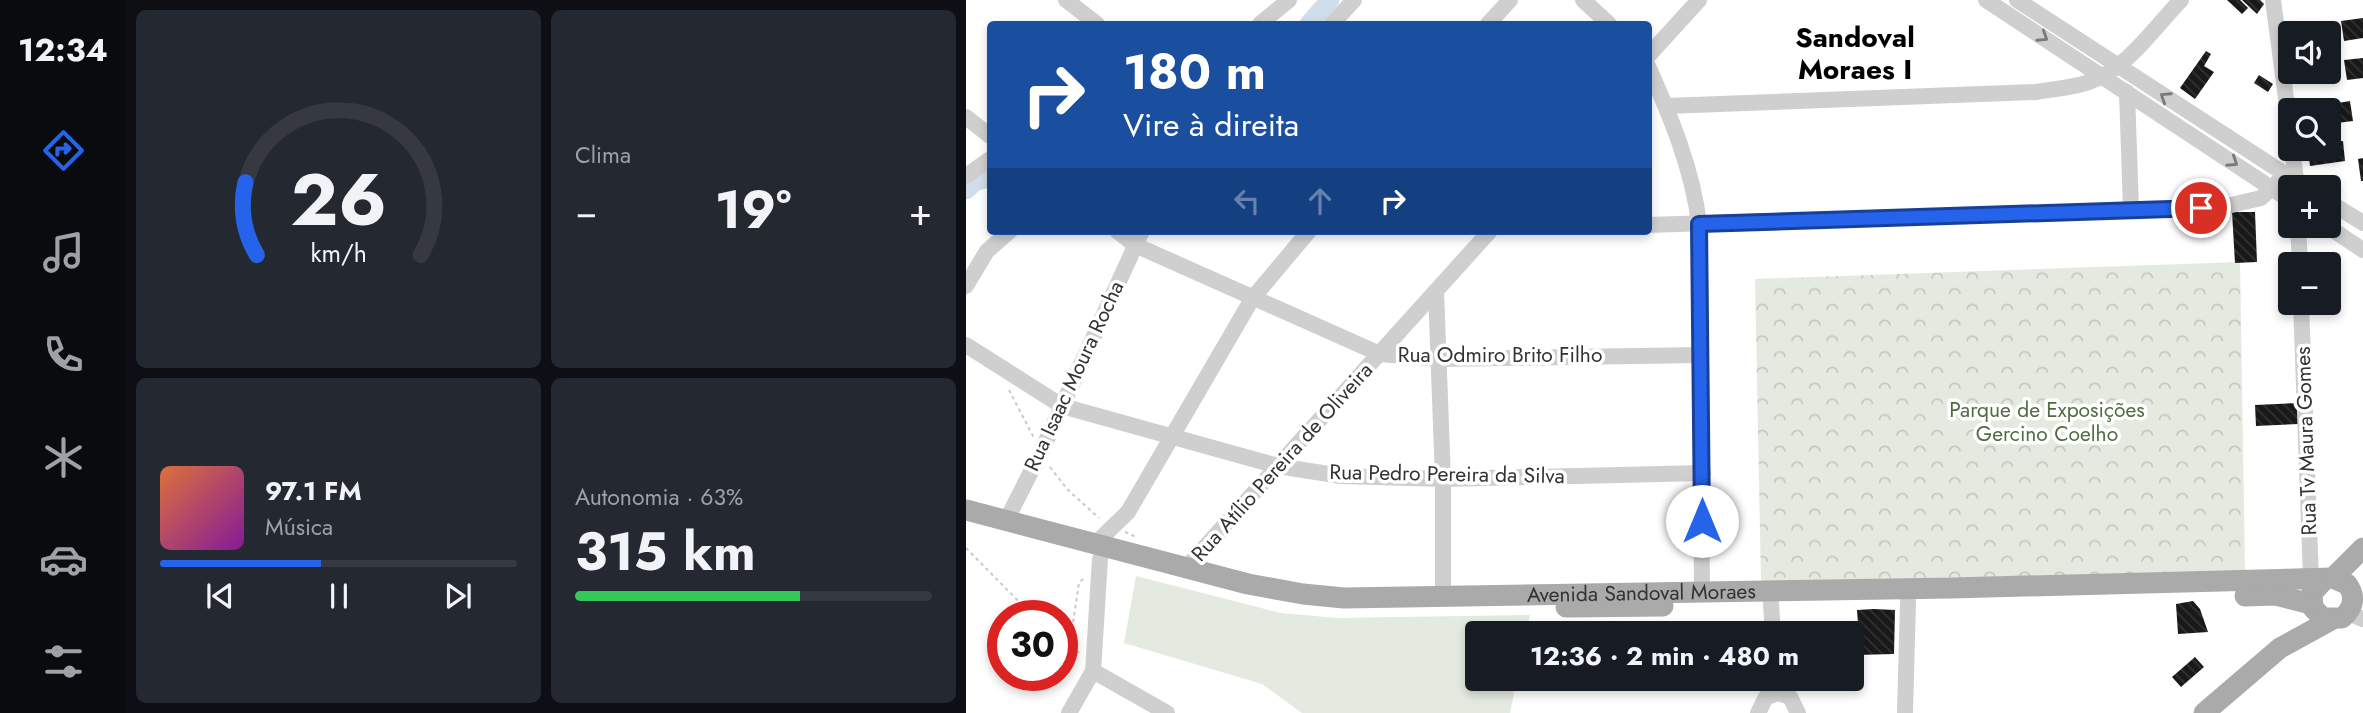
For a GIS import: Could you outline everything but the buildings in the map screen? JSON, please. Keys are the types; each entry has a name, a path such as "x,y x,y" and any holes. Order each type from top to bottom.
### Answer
{"main road":[{"name":"Avenida Sandoval Moraes","path":"966,510 1006,521 1098,557 1185,569 1303,594 1344,598 1443,596 1542,600 1951,594 2276,595 2312,606"},
{"name":"Avenida Sandoval Moraes","path":"966,521 1262,601 1323,610 1702,592 1908,602 1951,594 2323,579"},
{"path":"2280,648 2312,606 2315,587 2363,548"},
{"path":"2204,713 2280,648 2352,607 2363,568"},
{"path":"2323,579 2344,581 2352,607"},
{"path":"2312,606 2322,618 2352,607"}],"street":[{"path":"1066,0 1093,21"},
{"path":"1264,21 1289,0"},
{"path":"1335,21 1354,0"},
{"path":"1491,21 1510,0"},
{"path":"1583,0 1606,21"},
{"path":"1652,52 1699,0"},
{"path":"1986,0 2278,193"},
{"path":"1666,106 2036,92 2091,82 2120,65 2181,0"},
{"path":"2273,0 2286,98"},
{"path":"2023,1 2284,175"},
{"path":"1652,75 1666,106 1693,191 1699,224 1702,592"},
{"path":"2127,92 2131,209"},
{"path":"966,117 987,134"},
{"path":"966,176 987,161"},
{"path":"1652,225 2223,207 2260,198 2271,188 2278,187"},
{"path":"2341,209 2363,223"},
{"path":"966,286 987,251 1005,235"},
{"path":"1069,713 1093,671 1098,557 1111,528 1128,512 1252,299 1306,235"},
{"name":"Rua Atílio Pereira de Oliveira","path":"1185,569 1486,235"},
{"path":"2341,235 2363,250"},
{"name":"Rua Odmiro Brito Filho","path":"1138,238 1252,299 1380,354 1439,359 1701,355"},
{"name":"Rua Isaac Moura Rocha","path":"1006,521 1041,452 1138,238"},
{"path":"1436,291 1443,479 1443,596"},
{"name":"Rua Tv Maura Gomes","path":"2302,315 2323,579"},
{"name":"Rua Pedro Pereira da Silva","path":"966,345 1062,405 1172,439 1278,466 1341,476 1443,479 1703,473"},
{"path":"1770,597 1772,621"},
{"path":"1905,713 1908,602"},
{"path":"1093,671 1167,713"},
{"path":"1758,713 1766,697 1773,691"},
{"path":"1784,691 1798,713"}],"path":[{"path":"1008,388 1041,452 1068,490 1111,528 1144,540"},
{"path":"966,548 1017,600"},
{"path":"1076,600 1079,583 1098,557"},
{"path":"1078,653 1093,671"}],"green space":[{"name":"Parque de Exposições Gercino Coelho","path":"2240,262 2245,572 1761,581 1755,279"},
{"path":"1136,576 1281,613 1337,618 1530,615 1529,621 1465,621 1465,691 1515,691 1510,713 1302,713 1262,684 1124,643"}],"waterway":[{"path":"1312,21 1330,0"},
{"path":"966,190 975,182 987,178"}],"district":[{"name":"Sandoval Moraes I","path":"1855,53"}],"route":[{"path":"1702,521 1699,224 2201,208"}]}
